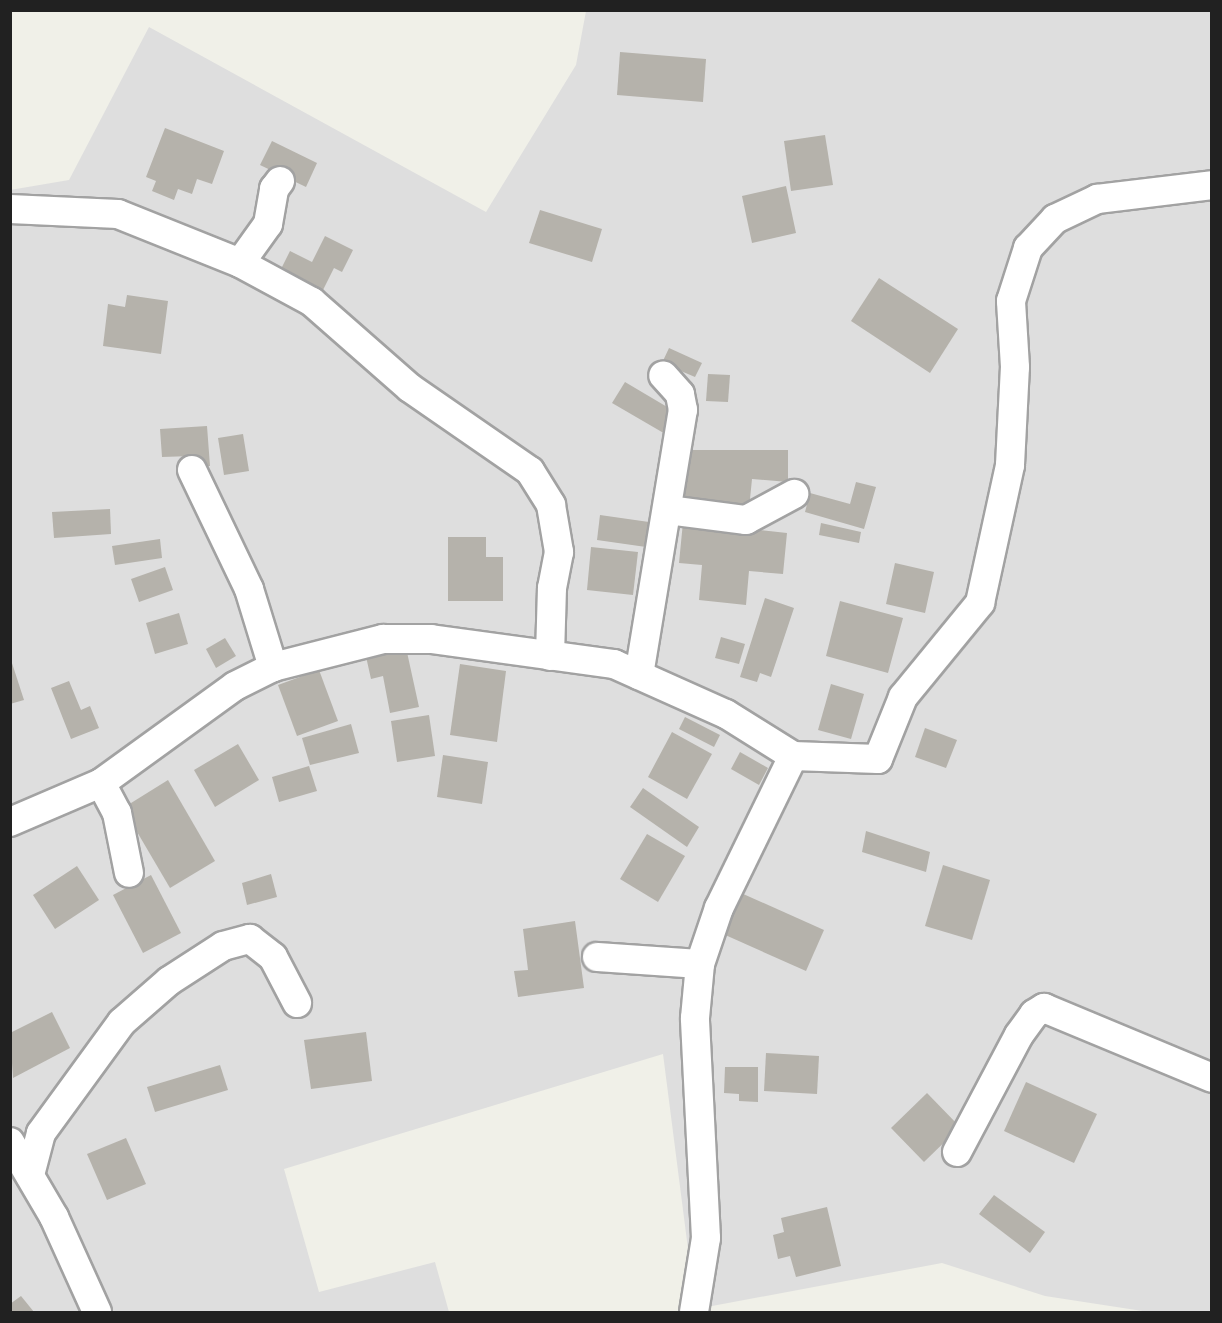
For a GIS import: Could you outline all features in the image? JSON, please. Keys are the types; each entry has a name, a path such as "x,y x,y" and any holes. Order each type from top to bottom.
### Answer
{"street":[{"path":"240,263 268,224 274,189 280,181"},
{"path":"10,822 101,783 236,686 273,667 383,639 431,639 614,664 726,714 793,756 878,759 903,697 980,603 1010,465 1015,367 1011,301 1028,248 1055,219 1097,199 1212,185"},
{"path":"10,209 118,214 240,263 312,302 410,388 530,471 551,505 559,552 552,588 550,656"},
{"path":"639,675 683,410 680,394 663,375"},
{"path":"192,470 249,590 273,667"},
{"path":"668,510 746,519 794,494"},
{"path":"694,1312 706,1238 695,1018 700,964 719,908 793,756"},
{"path":"101,783 117,813 129,873"},
{"path":"30,1174 41,1133 122,1022 169,981 223,946 250,939 273,957 297,1003"},
{"path":"597,957 700,964"},
{"path":"957,1152 1019,1035 1034,1014 1044,1008 1212,1078"},
{"path":"10,1142 54,1217 97,1312"}],"shaded area":[{"path":"586,11 1211,11 1211,1312 1149,1312 1045,1296 942,1263 680,1312 688,1249 663,1054 284,1169 319,1292 435,1262 449,1312 11,1312 10,190 69,180 149,27 486,212 576,65"}],"building":[{"path":"620,52 706,59 703,102 617,95"},
{"path":"165,128 224,151 212,184 197,179 192,194 178,189 174,200 152,191 156,181 146,177"},
{"path":"825,135 833,185 791,191 784,141"},
{"path":"272,141 317,163 306,187 260,165"},
{"path":"786,186 796,233 752,243 742,196"},
{"path":"540,210 602,229 592,262 529,243"},
{"path":"325,236 353,250 342,272 334,268 323,290 281,269 290,251 312,262"},
{"path":"879,278 958,329 930,373 851,321"},
{"path":"127,295 168,301 161,354 103,346 108,304 125,307"},
{"path":"669,348 702,363 695,377 662,363"},
{"path":"708,374 730,375 728,402 706,401"},
{"path":"625,382 679,414 667,435 612,403"},
{"path":"207,426 210,466 193,467 192,456 162,457 160,429"},
{"path":"243,434 249,471 224,475 218,438"},
{"path":"682,450 788,450 788,482 752,479 749,509 682,497"},
{"path":"856,482 876,487 864,529 805,512 810,493 850,504"},
{"path":"110,509 111,534 54,538 52,512"},
{"path":"600,515 649,522 646,547 597,540"},
{"path":"683,522 787,533 783,574 749,571 746,605 699,600 702,565 679,563"},
{"path":"821,523 861,532 859,543 819,535"},
{"path":"448,537 486,537 486,557 503,557 503,601 448,601"},
{"path":"160,539 162,558 115,565 112,546"},
{"path":"591,547 638,552 633,595 587,590"},
{"path":"895,563 934,572 925,613 886,604"},
{"path":"165,567 173,590 139,602 131,579"},
{"path":"765,598 794,608 771,677 760,673 757,682 740,677"},
{"path":"840,601 903,618 888,673 826,656"},
{"path":"179,613 188,644 155,654 146,623"},
{"path":"721,637 745,644 739,664 715,658"},
{"path":"225,638 236,656 216,668 206,649"},
{"path":"405,643 419,707 390,713 383,676 371,679 365,652"},
{"path":"10,657 24,700 10,704"},
{"path":"460,664 506,671 497,742 450,735"},
{"path":"319,670 338,721 297,736 278,685"},
{"path":"69,681 81,710 90,706 99,728 71,739 51,688"},
{"path":"831,684 864,694 851,739 818,730"},
{"path":"429,715 435,756 397,762 391,721"},
{"path":"685,717 720,735 714,747 679,729"},
{"path":"351,724 359,753 310,765 302,738"},
{"path":"925,728 957,740 946,768 915,757"},
{"path":"672,732 712,754 687,799 648,777"},
{"path":"238,744 259,780 215,807 194,770"},
{"path":"740,752 768,768 759,785 731,769"},
{"path":"443,755 488,762 482,804 437,797"},
{"path":"309,766 317,791 279,802 272,777"},
{"path":"168,780 215,861 170,888 123,808"},
{"path":"643,788 699,827 687,847 630,807"},
{"path":"866,831 930,852 926,872 862,852"},
{"path":"647,834 685,856 658,902 620,879"},
{"path":"943,865 990,880 972,940 925,926"},
{"path":"77,866 99,900 55,929 33,895"},
{"path":"271,874 277,897 247,905 242,883"},
{"path":"151,875 181,933 143,953 113,895"},
{"path":"741,893 824,930 806,971 723,934"},
{"path":"575,921 584,988 518,997 514,971 528,970 523,929"},
{"path":"52,1012 70,1048 13,1078 10,1033"},
{"path":"366,1032 372,1081 311,1089 304,1040"},
{"path":"766,1053 819,1056 817,1094 764,1091"},
{"path":"220,1065 228,1090 155,1112 147,1087"},
{"path":"725,1067 758,1067 758,1102 739,1101 739,1094 724,1093"},
{"path":"1026,1082 1097,1114 1074,1163 1004,1131"},
{"path":"927,1093 960,1127 924,1162 891,1128"},
{"path":"126,1138 146,1184 107,1200 87,1154"},
{"path":"994,1195 1045,1232 1030,1253 979,1214"},
{"path":"827,1207 841,1266 796,1277 790,1256 778,1259 773,1235 784,1232 781,1218"},
{"path":"21,1296 34,1312 10,1312 10,1304"}]}
